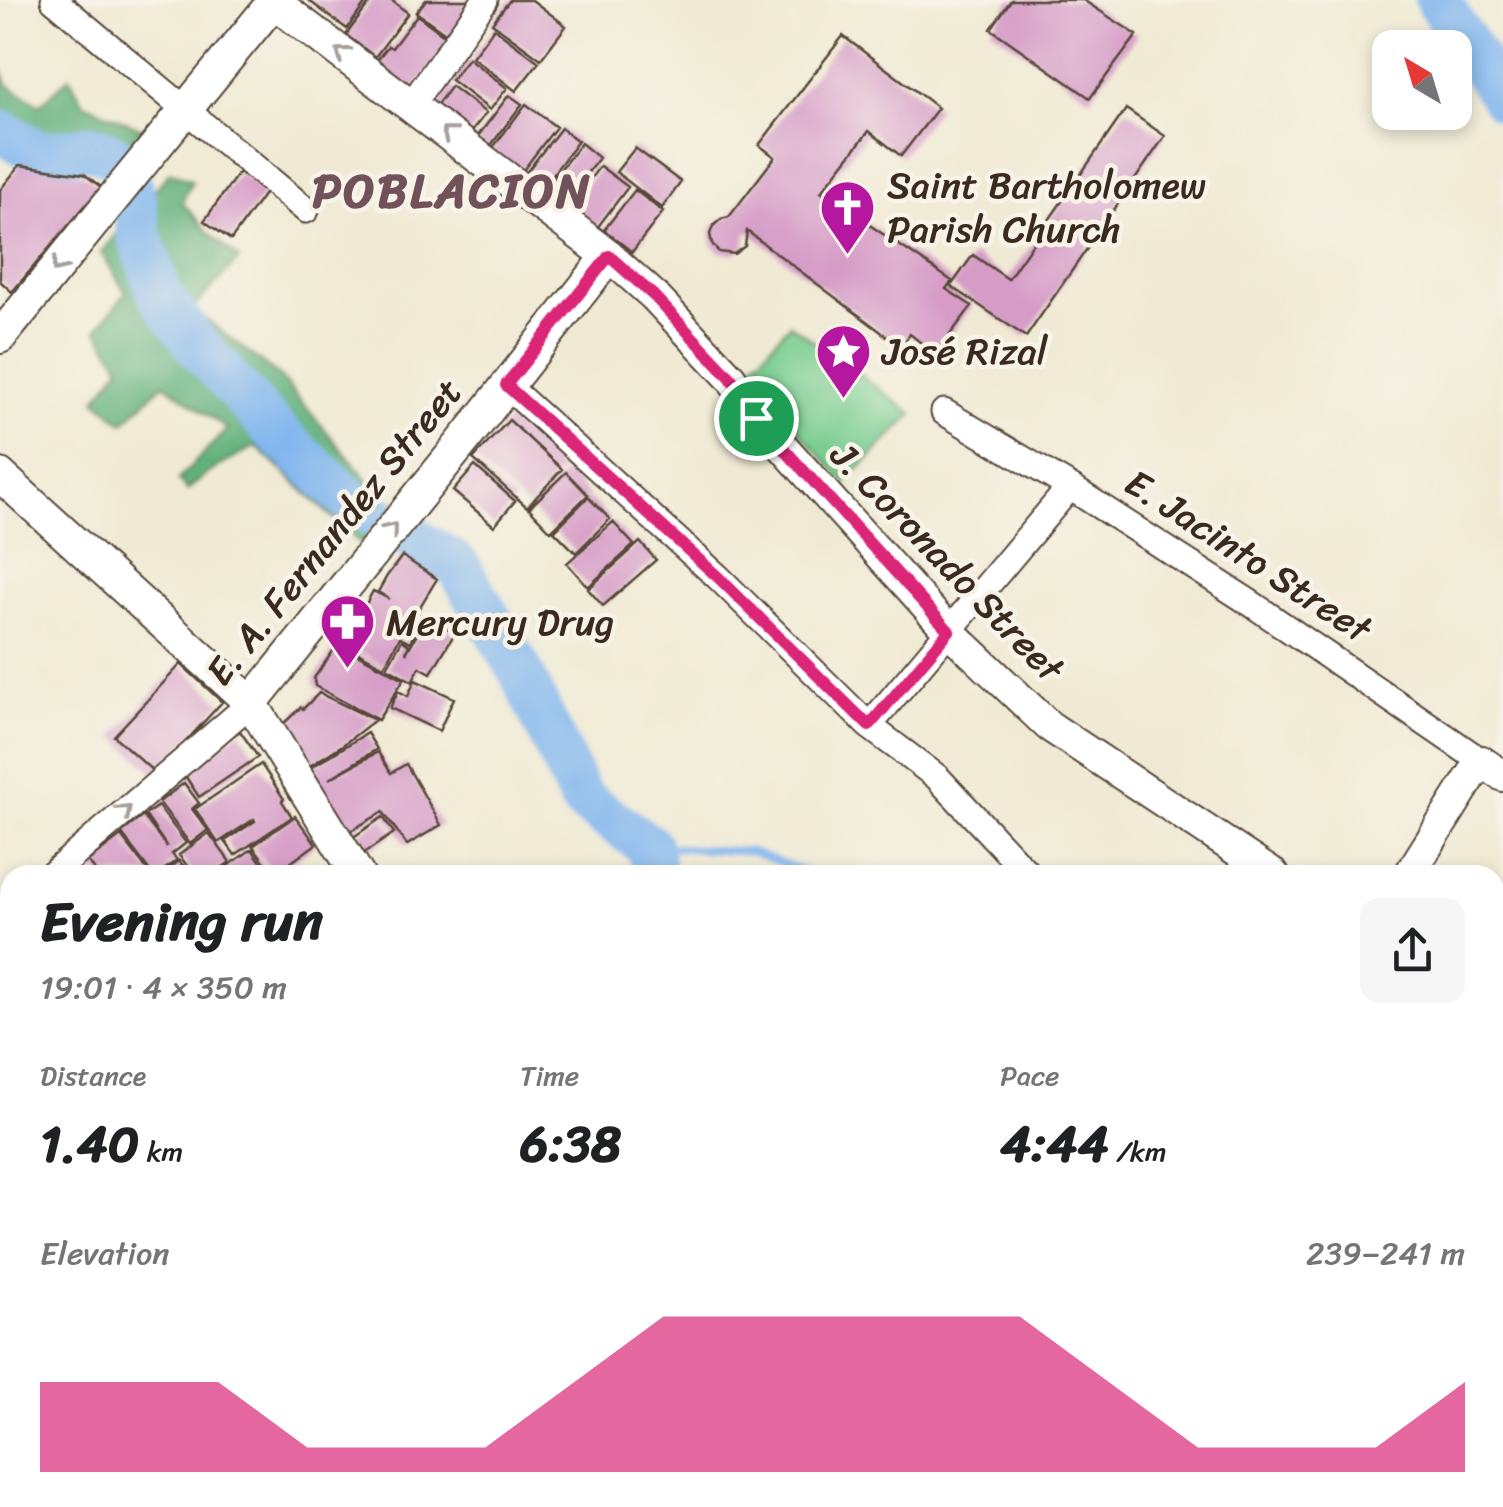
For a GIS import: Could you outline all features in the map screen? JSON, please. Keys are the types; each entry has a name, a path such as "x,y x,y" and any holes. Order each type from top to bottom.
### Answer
{"main road":[{"path":"0,337 273,1"},
{"name":"J. Coronado Street","path":"273,1 609,256"},
{"name":"E. A. Fernandez Street","path":"251,703 609,256"},
{"path":"0,475 251,703 352,865"}],"street":[{"path":"54,0 306,210"},
{"path":"411,104 485,0"},
{"name":"J. Coronado Street","path":"609,256 654,296 731,378 756,418 949,631 1048,726 1259,865"},
{"path":"506,385 719,578 869,726 936,777 1020,865"},
{"name":"E. Jacinto Street","path":"944,412 1070,487 1252,604 1492,768"},
{"path":"869,726 1070,487"},
{"name":"E. A. Fernandez Street","path":"63,865 251,703"},
{"path":"1417,865 1492,768"}],"green space":[{"path":"0,63 7,84 40,105 69,77 84,103 142,129 110,162 42,147 25,135 0,152"},
{"path":"170,172 192,181 182,202 239,259 192,309 280,377 389,505 361,544 256,446 187,490 178,480 227,429 164,383 123,423 96,399 121,366 97,329 126,293 101,252"},
{"path":"790,324 913,414 845,483 747,372"}],"building":[{"path":"308,0 368,0 347,29"},
{"path":"372,0 391,0 408,13 375,57 346,35"},
{"path":"426,0 480,0 452,38 416,12"},
{"path":"510,0 532,0 566,26 541,59 492,23"},
{"path":"1011,0 1083,0 1137,35 1090,98 991,29"},
{"path":"417,15 452,41 411,94 373,65 388,46 392,48"},
{"path":"494,28 539,62 516,91 472,57"},
{"path":"843,36 938,108 901,156 869,131 821,192 952,281 946,289 972,306 935,354 910,334 901,347 747,231 745,246 734,254 719,252 712,244 713,226 729,217 775,157 759,145"},
{"path":"468,58 507,88 490,110 451,80"},
{"path":"451,86 486,113 468,136 433,110"},
{"path":"509,95 522,104 488,149 475,140"},
{"path":"526,104 556,127 521,173 491,150"},
{"path":"1126,109 1165,136 1026,337 951,286 973,255 1008,279"},
{"path":"561,128 578,141 543,187 525,174"},
{"path":"581,143 599,158 564,203 545,189"},
{"path":"635,148 681,182 662,208 616,172"},
{"path":"20,165 84,174 101,187 12,292 0,281 0,190"},
{"path":"600,166 628,187 597,228 569,207"},
{"path":"239,172 266,191 231,240 204,221"},
{"path":"635,190 663,212 632,252 604,230"},
{"path":"509,420 562,469 527,507 473,459"},
{"path":"475,466 515,501 494,526 453,491"},
{"path":"566,472 588,495 551,531 529,508"},
{"path":"588,497 610,519 576,553 554,531"},
{"path":"613,522 634,545 588,587 567,563"},
{"path":"640,542 656,560 603,606 588,589"},
{"path":"402,556 437,579 416,613 423,617 410,642 400,637 384,666 339,642 354,614 359,617 373,591 389,599 378,592"},
{"path":"427,617 455,633 431,673 420,667 412,681 387,667 402,640 409,645 406,653"},
{"path":"338,644 404,679 378,720 315,686 314,678"},
{"path":"181,664 222,702 156,774 114,736"},
{"path":"415,680 454,698 439,731 390,708 398,691 408,696"},
{"path":"319,693 375,720 308,767 280,727"},
{"path":"240,731 258,757 199,797 182,771"},
{"path":"367,733 377,749 329,779 378,752 391,773 406,764 441,825 407,845 383,812 347,833 310,768"},
{"path":"261,764 292,817 235,855 225,841 254,819 218,843 195,809"},
{"path":"184,783 199,803 192,809 208,830 190,844 159,802"},
{"path":"158,806 186,843 172,854 177,860 170,865 145,865 121,833 143,816 167,847 145,815"},
{"path":"295,816 316,844 288,865 267,865 253,846"},
{"path":"383,817 394,833 357,858 346,842"},
{"path":"209,833 230,862 186,865 179,855"},
{"path":"121,836 143,865 91,865 88,861"},
{"path":"252,849 263,865 229,865"}],"waterway":[{"path":"1437,0 1503,99"},
{"path":"0,131 42,154 93,147 113,156 124,169 139,234 161,297 201,350 276,432 348,499 457,565 520,670 581,799 649,846 653,865"},
{"path":"649,846 752,852 786,865"}],"place":[{"name":"Saint Bartholomew Parish Church","path":"848,256"},
{"name":"José Rizal","path":"843,400"},
{"name":"Mercury Drug","path":"347,671"}],"district":[{"name":"POBLACION","path":"452,190"}],"route":[{"path":"609,256 654,296 731,378 756,418 949,631 869,726 719,578 506,385 609,256"}]}
